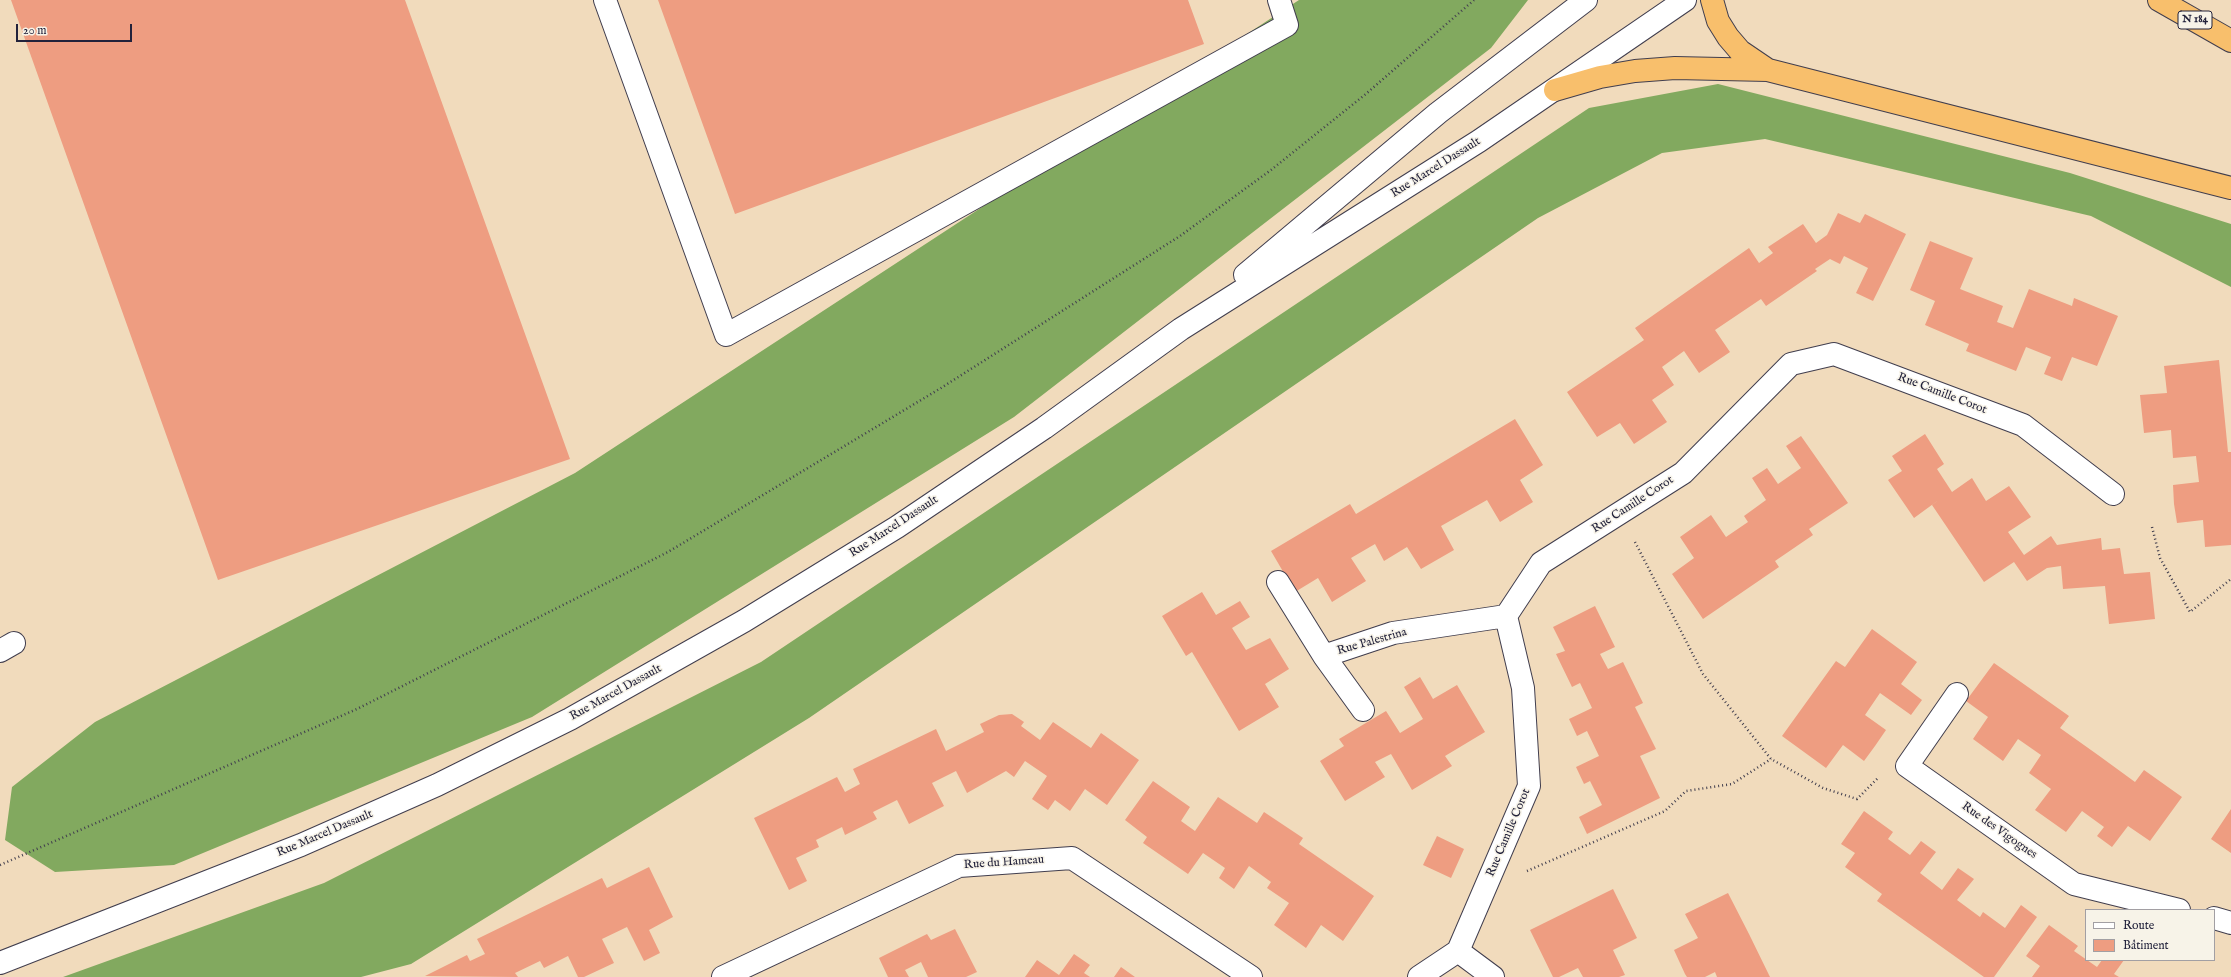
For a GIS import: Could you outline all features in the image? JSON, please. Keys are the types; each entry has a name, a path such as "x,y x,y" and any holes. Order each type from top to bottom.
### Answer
{"highway":[{"path":"1712,0 1718,21 1728,37 1740,51 1768,70"},
{"name":"N 184","path":"2159,0 2231,41"},
{"path":"1555,90 1600,77 1635,71 1675,68 1768,70 2231,188"}],"street":[{"path":"606,0 726,335 1287,25 1279,0"},
{"path":"1550,26 1557,0"},
{"name":"Rue Marcel Dassault","path":"1182,329 1438,113 1586,0"},
{"name":"Rue Marcel Dassault","path":"0,963 301,845 437,786 570,719 744,621 897,527 1044,428 1182,329 1479,141 1685,0"},
{"name":"Rue Camille Corot","path":"1458,951 1529,786 1523,688 1506,616 1541,563 1684,472 1791,364 1834,354 2023,425 2113,494"},
{"name":"Rue Palestrina","path":"1278,582 1324,656 1393,633 1506,616"},
{"path":"1324,656 1363,710"},
{"name":"Rue des Vigognes","path":"1957,694 1906,766 2074,884 2175,909"},
{"name":"Rue du Hameau","path":"723,977 959,866 1072,858 1250,977"},
{"path":"2215,918 2231,922"},
{"path":"1419,977 1458,951 1493,977"}],"path":[{"path":"0,865 357,709 668,552 941,388 1180,236 1271,170 1367,94 1474,0"},
{"path":"1620,514 1703,674 1771,758 1823,788 1857,799 1883,773"},
{"path":"2152,528 2160,558 2190,612 2231,578"},
{"path":"1491,873 1523,872 1665,811 1686,791 1732,784 1771,758"}],"green space":[{"path":"1299,0 1528,0 1491,48 1014,417 532,717 174,865 55,872 5,840 12,787 95,722 575,473"},
{"path":"1718,84 2070,173 2231,224 2231,287 2091,216 1765,139 1662,153 1538,218 809,718 411,964 361,977 63,977 324,883 761,662 1589,108"}],"building":[{"path":"11,0 405,0 570,459 218,580"},
{"path":"658,0 1188,0 1204,44 735,214"},
{"path":"1838,213 1860,223 1865,214 1906,234 1873,301 1856,293 1868,268 1844,256 1840,264 1830,259 1815,269 1817,271 1766,306 1761,299 1715,330 1730,352 1699,373 1684,351 1662,367 1674,385 1652,400 1667,422 1634,444 1620,423 1597,437 1567,392 1644,340 1635,328 1749,248 1759,263 1773,253 1768,247 1803,224 1816,243 1827,235"},
{"path":"1930,241 1973,258 1960,289 2003,306 1997,322 2013,328 2029,289 2072,306 2074,298 2118,316 2097,366 2072,357 2062,381 2044,374 2051,357 2026,347 2016,371 1966,351 1969,344 1925,325 1935,301 1910,290"},
{"path":"2219,360 2228,452 2231,452 2231,545 2205,547 2203,520 2177,523 2174,504 2173,485 2199,482 2196,456 2173,458 2171,430 2144,433 2140,395 2167,393 2164,366"},
{"path":"1515,419 1543,465 1520,480 1533,502 1500,522 1487,500 1441,526 1454,550 1421,569 1407,547 1384,561 1375,544 1351,558 1366,581 1332,602 1318,578 1295,592 1271,551 1350,504 1356,514"},
{"path":"1925,434 1944,464 1937,469 1952,492 1972,478 1986,501 2009,486 2031,517 2008,532 2024,555 2051,536 2057,545 2101,538 2102,550 2120,548 2124,574 2150,572 2155,619 2109,624 2105,586 2063,589 2061,566 2047,568 2027,581 2014,562 1984,582 1932,505 1940,499 1914,518 1888,480 1902,471 1892,456"},
{"path":"1801,436 1848,503 1809,529 1813,535 1775,561 1779,567 1703,619 1672,574 1694,558 1680,537 1711,515 1726,537 1748,522 1744,516 1766,500 1752,478 1767,468 1778,484 1801,468 1786,446"},
{"path":"1202,592 1216,615 1240,601 1250,617 1232,628 1246,650 1270,638 1289,669 1265,684 1279,707 1239,731 1192,652 1186,656 1162,616"},
{"path":"1595,606 1615,647 1600,654 1608,669 1623,662 1643,703 1635,707 1656,749 1640,756 1660,798 1587,834 1579,817 1602,805 1590,781 1584,784 1576,767 1599,756 1587,731 1577,736 1569,719 1592,708 1580,683 1572,687 1556,654 1565,651 1553,627"},
{"path":"1872,629 1917,662 1901,684 1922,700 1911,715 1880,693 1865,715 1886,730 1875,746 1864,761 1843,745 1826,768 1782,736 1836,661 1845,667"},
{"path":"1994,663 2069,716 2060,728 2135,782 2144,770 2182,797 2150,841 2128,826 2112,847 2097,836 2104,827 2082,811 2066,832 2035,810 2051,789 2029,773 2041,755 2018,739 2003,761 1973,739 1988,717 1966,701"},
{"path":"1420,677 1433,699 1457,685 1485,732 1445,756 1452,766 1412,790 1391,754 1375,762 1385,777 1345,801 1320,761 1344,746 1339,739 1386,711 1400,733 1423,719 1404,687"},
{"path":"1012,714 1024,722 1021,726 1040,740 1053,722 1091,748 1101,733 1139,760 1107,805 1085,789 1070,811 1055,800 1048,810 1032,799 1047,776 1025,761 1014,777 1006,771 967,793 956,771 932,783 944,806 909,824 897,800 873,812 877,819 845,835 842,827 816,840 819,847 796,858 807,881 789,890 754,818 837,777 845,792 860,784 853,769 936,729 946,751 984,732 980,724 999,715"},
{"path":"1153,781 1190,807 1181,821 1195,831 1218,797 1257,823 1264,812 1303,838 1299,844 1374,896 1343,941 1321,925 1306,948 1274,925 1289,903 1267,888 1271,882 1249,866 1234,889 1219,878 1225,868 1203,853 1188,874 1143,843 1147,837 1125,820"},
{"path":"2231,809 2231,853 2211,839"},
{"path":"1864,811 1893,832 1888,839 1910,855 1921,841 1936,852 1920,873 1942,890 1958,868 1974,879 1957,900 1980,917 1983,912 2005,928 2021,905 2037,917 1994,977 1984,977 1877,901 1882,894 1845,867 1855,853 1841,844"},
{"path":"1437,836 1464,849 1451,878 1423,865"},
{"path":"649,867 673,917 649,930 660,953 644,961 627,927 602,939 614,963 584,977 578,977 568,956 544,968 540,961 515,973 518,977 425,976 467,955 470,961 485,954 477,939 602,878 607,888"},
{"path":"1613,889 1637,938 1613,950 1625,975 1619,977 1583,977 1578,968 1559,977 1553,977 1530,930"},
{"path":"1728,893 1770,977 1717,977 1715,972 1705,977 1687,977 1685,974 1674,950 1698,938 1685,914"},
{"path":"2049,925 2078,946 2074,951 2085,959 2085,961 2088,961 2097,967 2101,961 2123,961 2114,974 2119,977 2032,977 2040,966 2026,956"},
{"path":"955,929 977,972 966,977 928,977 921,962 905,970 909,977 888,977 879,958 927,934 931,940"},
{"path":"1074,954 1090,965 1084,973 1090,977 1025,977 1037,960 1059,975"},
{"path":"1121,967 1135,977 1114,977"}]}
